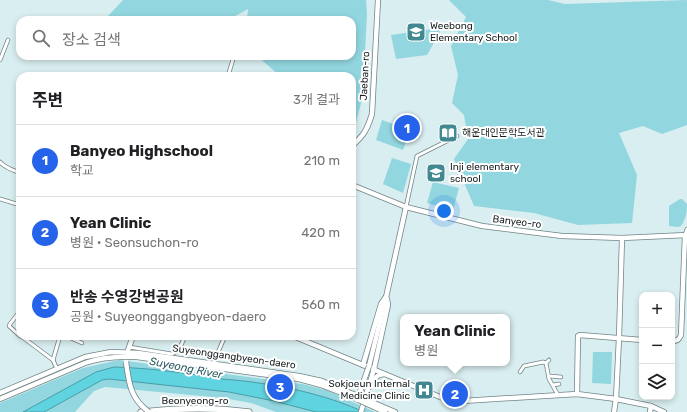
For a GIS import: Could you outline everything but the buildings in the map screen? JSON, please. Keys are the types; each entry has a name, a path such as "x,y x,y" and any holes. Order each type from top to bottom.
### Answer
{"highway":[{"name":"Beonyeong-ro","path":"141,412 187,408 249,412"}],"main road":[{"name":"Jaeban-ro","path":"356,142 367,129 372,114 378,0"},
{"name":"Banyeo-ro","path":"356,187 406,207 482,226 562,236 622,238 686,235"},
{"path":"358,398 369,366 386,299 406,207"},
{"path":"675,341 679,339 681,335 686,235"},
{"path":"614,412 619,338 622,238"},
{"path":"363,365 381,304 386,299"},
{"path":"361,412 374,369 388,305 386,299"},
{"path":"577,394 578,337 580,335 639,340"},
{"path":"132,340 127,354 129,384 132,394 142,407 149,412"},
{"path":"303,340 450,400 463,401 577,394 651,406 664,412"},
{"name":"Suyeonggangbyeon-daero","path":"0,393 85,357 111,352 299,380 321,385 396,412"},
{"name":"Suyeonggangbyeon-daero","path":"0,399 85,363 138,352 300,376 322,381 352,396"},
{"path":"371,381 379,375 384,374"},
{"name":"Suyeonggangbyeon-daero","path":"374,405 385,412"},
{"path":"650,412 651,406"}],"street":[{"path":"0,60 8,40"},
{"path":"229,72 233,60"},
{"path":"406,207 417,156 457,136"},
{"path":"0,162 16,171"},
{"path":"0,199 16,204"},
{"path":"686,235 687,229"},
{"path":"16,316 9,326 16,332"},
{"path":"26,340 53,360 57,369"},
{"path":"53,360 59,340"},
{"path":"75,340 82,343"},
{"path":"127,354 172,354 179,350 183,340"},
{"path":"213,364 224,340"},
{"path":"520,372 524,366 547,362 548,376 558,395"},
{"path":"548,376 561,377"},
{"path":"552,385 559,384"}],"shaded area":[{"path":"123,0 366,0 367,13 363,95 356,123 356,72 275,72 262,60 356,60 356,16 247,16 248,9 235,16 108,16"},
{"path":"449,0 548,0 565,4 687,0 687,125 662,134 643,126 619,133 637,175 632,223 578,225 534,213 474,206 454,159 468,139 464,115 452,103 458,75 451,46 466,17"},
{"path":"439,28 440,32 427,55 396,59 391,35"},
{"path":"382,120 410,130 403,150 376,140"},
{"path":"392,158 411,164 403,193 383,184"},
{"path":"433,182 459,188 453,210 427,203"},
{"path":"680,199 687,204 685,218 681,226 669,226 669,206"},
{"path":"593,352 612,352 611,384 592,383"},
{"path":"119,360 302,384 326,390 375,412 276,412 251,403 223,398 105,387 94,391 75,412 0,412 0,403 83,368"},
{"path":"114,367 168,371 272,385 299,390 364,412 316,412 274,401 229,392 109,379 102,380 44,412 23,412 96,372"}],"place":[{"name":"Weebong Elementary School","path":"416,32"},
{"name":"Banyeo Highschool","path":"407,128"},
{"name":"해운대인문학도서관","path":"448,133"},
{"name":"Inji elementary school","path":"436,173"},
{"name":"반송 수영강변공원","path":"280,387"},
{"name":"Sokjoeun Internal Medicine Clinic","path":"424,390"},
{"name":"Yean Clinic","path":"455,394"}],"water label":[{"name":"Suyeong River","path":"186,368"}]}
